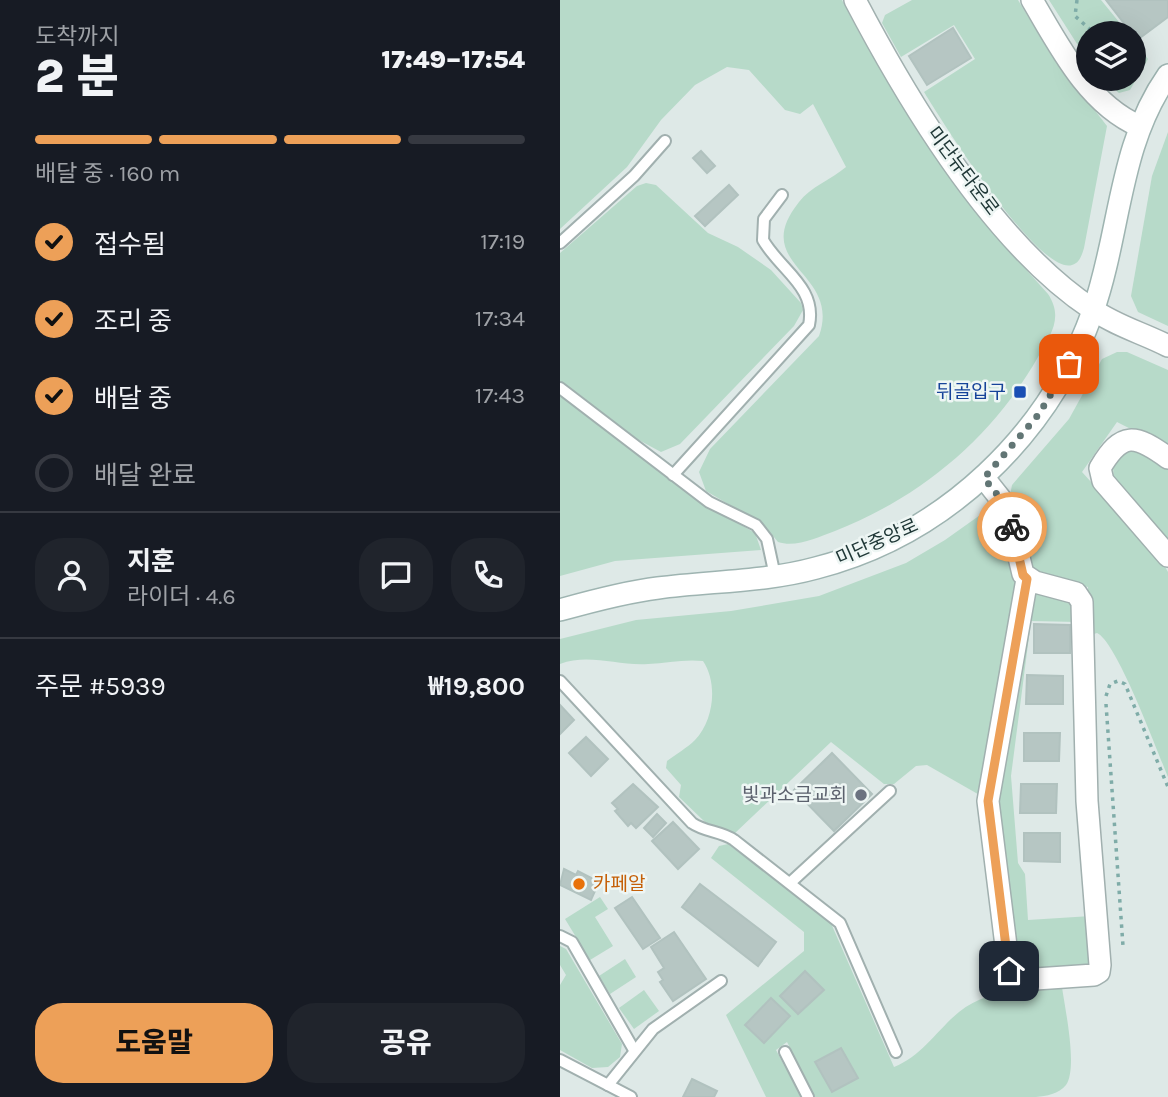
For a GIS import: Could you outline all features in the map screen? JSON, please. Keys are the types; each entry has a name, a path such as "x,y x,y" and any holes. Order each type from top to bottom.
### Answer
{"street":[{"path":"1032,0 1094,94 1107,108 1139,126"},
{"name":"미단뉴타운로","path":"864,3 914,103 956,166 1017,242 1052,279 1093,310"},
{"name":"미단중앙로","path":"560,610 658,588 775,576 817,568 874,548 919,524 984,478 1039,414 1069,364 1093,310 1104,273 1127,163 1139,126 1168,75"},
{"path":"1093,310 1115,324 1168,346"},
{"path":"1168,458 1136,440 1123,440 1113,445 1100,468 1103,481 1168,556"},
{"path":"984,478 1007,507 1023,575 1027,579 1068,589 1076,593 1082,602 1087,801 1100,965 1099,972 1094,975 1021,980 1013,978 1009,971 988,801 1027,579"}],"lane":[{"path":"560,243 634,176 665,141"},
{"path":"673,475 809,325 811,303 806,293 764,240 764,219 782,195"},
{"path":"560,388 709,502 763,532 775,576"},
{"path":"560,681 692,823 701,830 725,834 840,923 896,1052"},
{"path":"790,883 890,792"},
{"path":"560,936 572,942 635,1050"},
{"path":"608,1085 653,1029 721,981"},
{"path":"785,1052 808,1097"},
{"path":"560,1060 631,1097"}],"path":[{"path":"1077,0 1075,16 1081,21"},
{"path":"1123,946 1106,693 1110,684 1118,681 1125,684 1168,787"}],"green space":[{"path":"560,0 842,0 886,79 935,154 989,226 1048,294 1055,311 1051,334 1020,386 999,414 952,462 897,501 867,517 814,539 792,544 778,542 764,525 706,491 699,472 710,449 819,336 823,314 818,297 789,255 784,241 786,223 804,197 846,167 813,104 800,114 785,110 749,70 727,67 695,85 661,120 627,167 560,229"},
{"path":"912,0 1018,0 1050,53 1076,86 1076,91 1080,91 1107,126 1084,248 1075,264 1057,262 1037,247 1015,222 970,162 924,92 975,59 954,25 901,57 882,23 885,15"},
{"path":"1049,0 1101,0 1118,21 1076,21 1076,42"},
{"path":"1168,132 1168,326 1138,312 1131,296 1152,176"},
{"path":"646,183 656,185 708,233 738,247 771,270 801,303 803,310 794,326 680,444 661,452 637,439 560,381 560,253 637,186"},
{"path":"1117,352 1127,352 1168,370 1168,448 1117,422 1082,472 1160,558 1168,572 1168,777 1115,656 1097,633 1088,636 1088,587 1033,575 1010,495 1012,485 1069,419 1102,359"},
{"path":"560,394 700,501 755,533 761,550 615,561 560,576"},
{"path":"1136,450 1168,469 1168,539 1114,480 1113,467 1123,453"},
{"path":"997,503 1017,578 983,797 927,765 916,766 894,784 884,784 831,742 734,834 705,822 679,797 681,785 666,768 667,761 695,740 710,712 711,680 703,661 637,664 582,660 560,664 560,639 636,620 731,611 819,596 906,563 945,540"},
{"path":"1031,592 1069,597 1078,622 1031,621 1011,776 1018,863 1025,874 1028,920 1091,916 1093,966 1017,973 994,806"},
{"path":"728,844 830,921 894,1067 913,1056 959,1012 983,998 1021,990 1062,987 1071,1052 1066,1085 1056,1092 1036,1097 815,1097 787,1042 776,1050 801,1097 766,1097 726,1015 804,951 804,932 711,858 719,846"},
{"path":"600,897 608,909 595,917 613,946 590,960 565,919"},
{"path":"560,946 566,949 622,1044 620,1057 608,1067 592,1068 560,1050 560,985 566,975 560,965"},
{"path":"625,959 636,977 610,994 599,976"},
{"path":"644,990 659,1011 634,1029 619,1008"}],"building":[{"path":"1106,0 1168,0 1168,17 1146,33 1146,21 1122,21"},
{"path":"953,28 971,58 927,85 909,56"},
{"path":"701,151 715,166 707,173 693,158"},
{"path":"729,185 738,195 705,226 695,216"},
{"path":"1034,624 1070,625 1070,653 1034,653"},
{"path":"1027,675 1063,676 1063,704 1026,704"},
{"path":"560,705 574,720 560,734"},
{"path":"1024,733 1060,733 1059,761 1024,761"},
{"path":"586,737 608,759 591,776 569,753"},
{"path":"832,753 872,794 834,831 794,790"},
{"path":"633,784 658,807 636,828 631,823 628,826 615,811 618,809 612,803"},
{"path":"1021,784 1057,784 1056,813 1020,813"},
{"path":"657,814 666,823 653,837 644,828"},
{"path":"673,822 699,849 678,869 652,841"},
{"path":"1024,833 1060,833 1060,862 1024,861"},
{"path":"564,869 576,875 578,871 599,882 591,900 560,885"},
{"path":"700,884 776,942 758,966 682,907"},
{"path":"632,897 660,938 643,949 615,908"},
{"path":"674,932 706,979 673,1001 660,982 663,980 658,972 664,968 651,947"},
{"path":"805,971 824,990 798,1014 780,996"},
{"path":"771,998 790,1016 764,1043 745,1025"},
{"path":"841,1048 858,1078 832,1092 815,1062"},
{"path":"692,1079 717,1091 714,1097 683,1097"}],"way so far":[{"path":"1012,527 1003,500 984,478 1039,414 1069,364"}],"place":[{"name":"뒤골입구","path":"1020,392"},
{"name":"빛과소금교회","path":"861,795"},
{"name":"카페알","path":"579,884"}],"route":[{"path":"1009,971 988,801 1027,579 1023,575 1012,527"}]}
